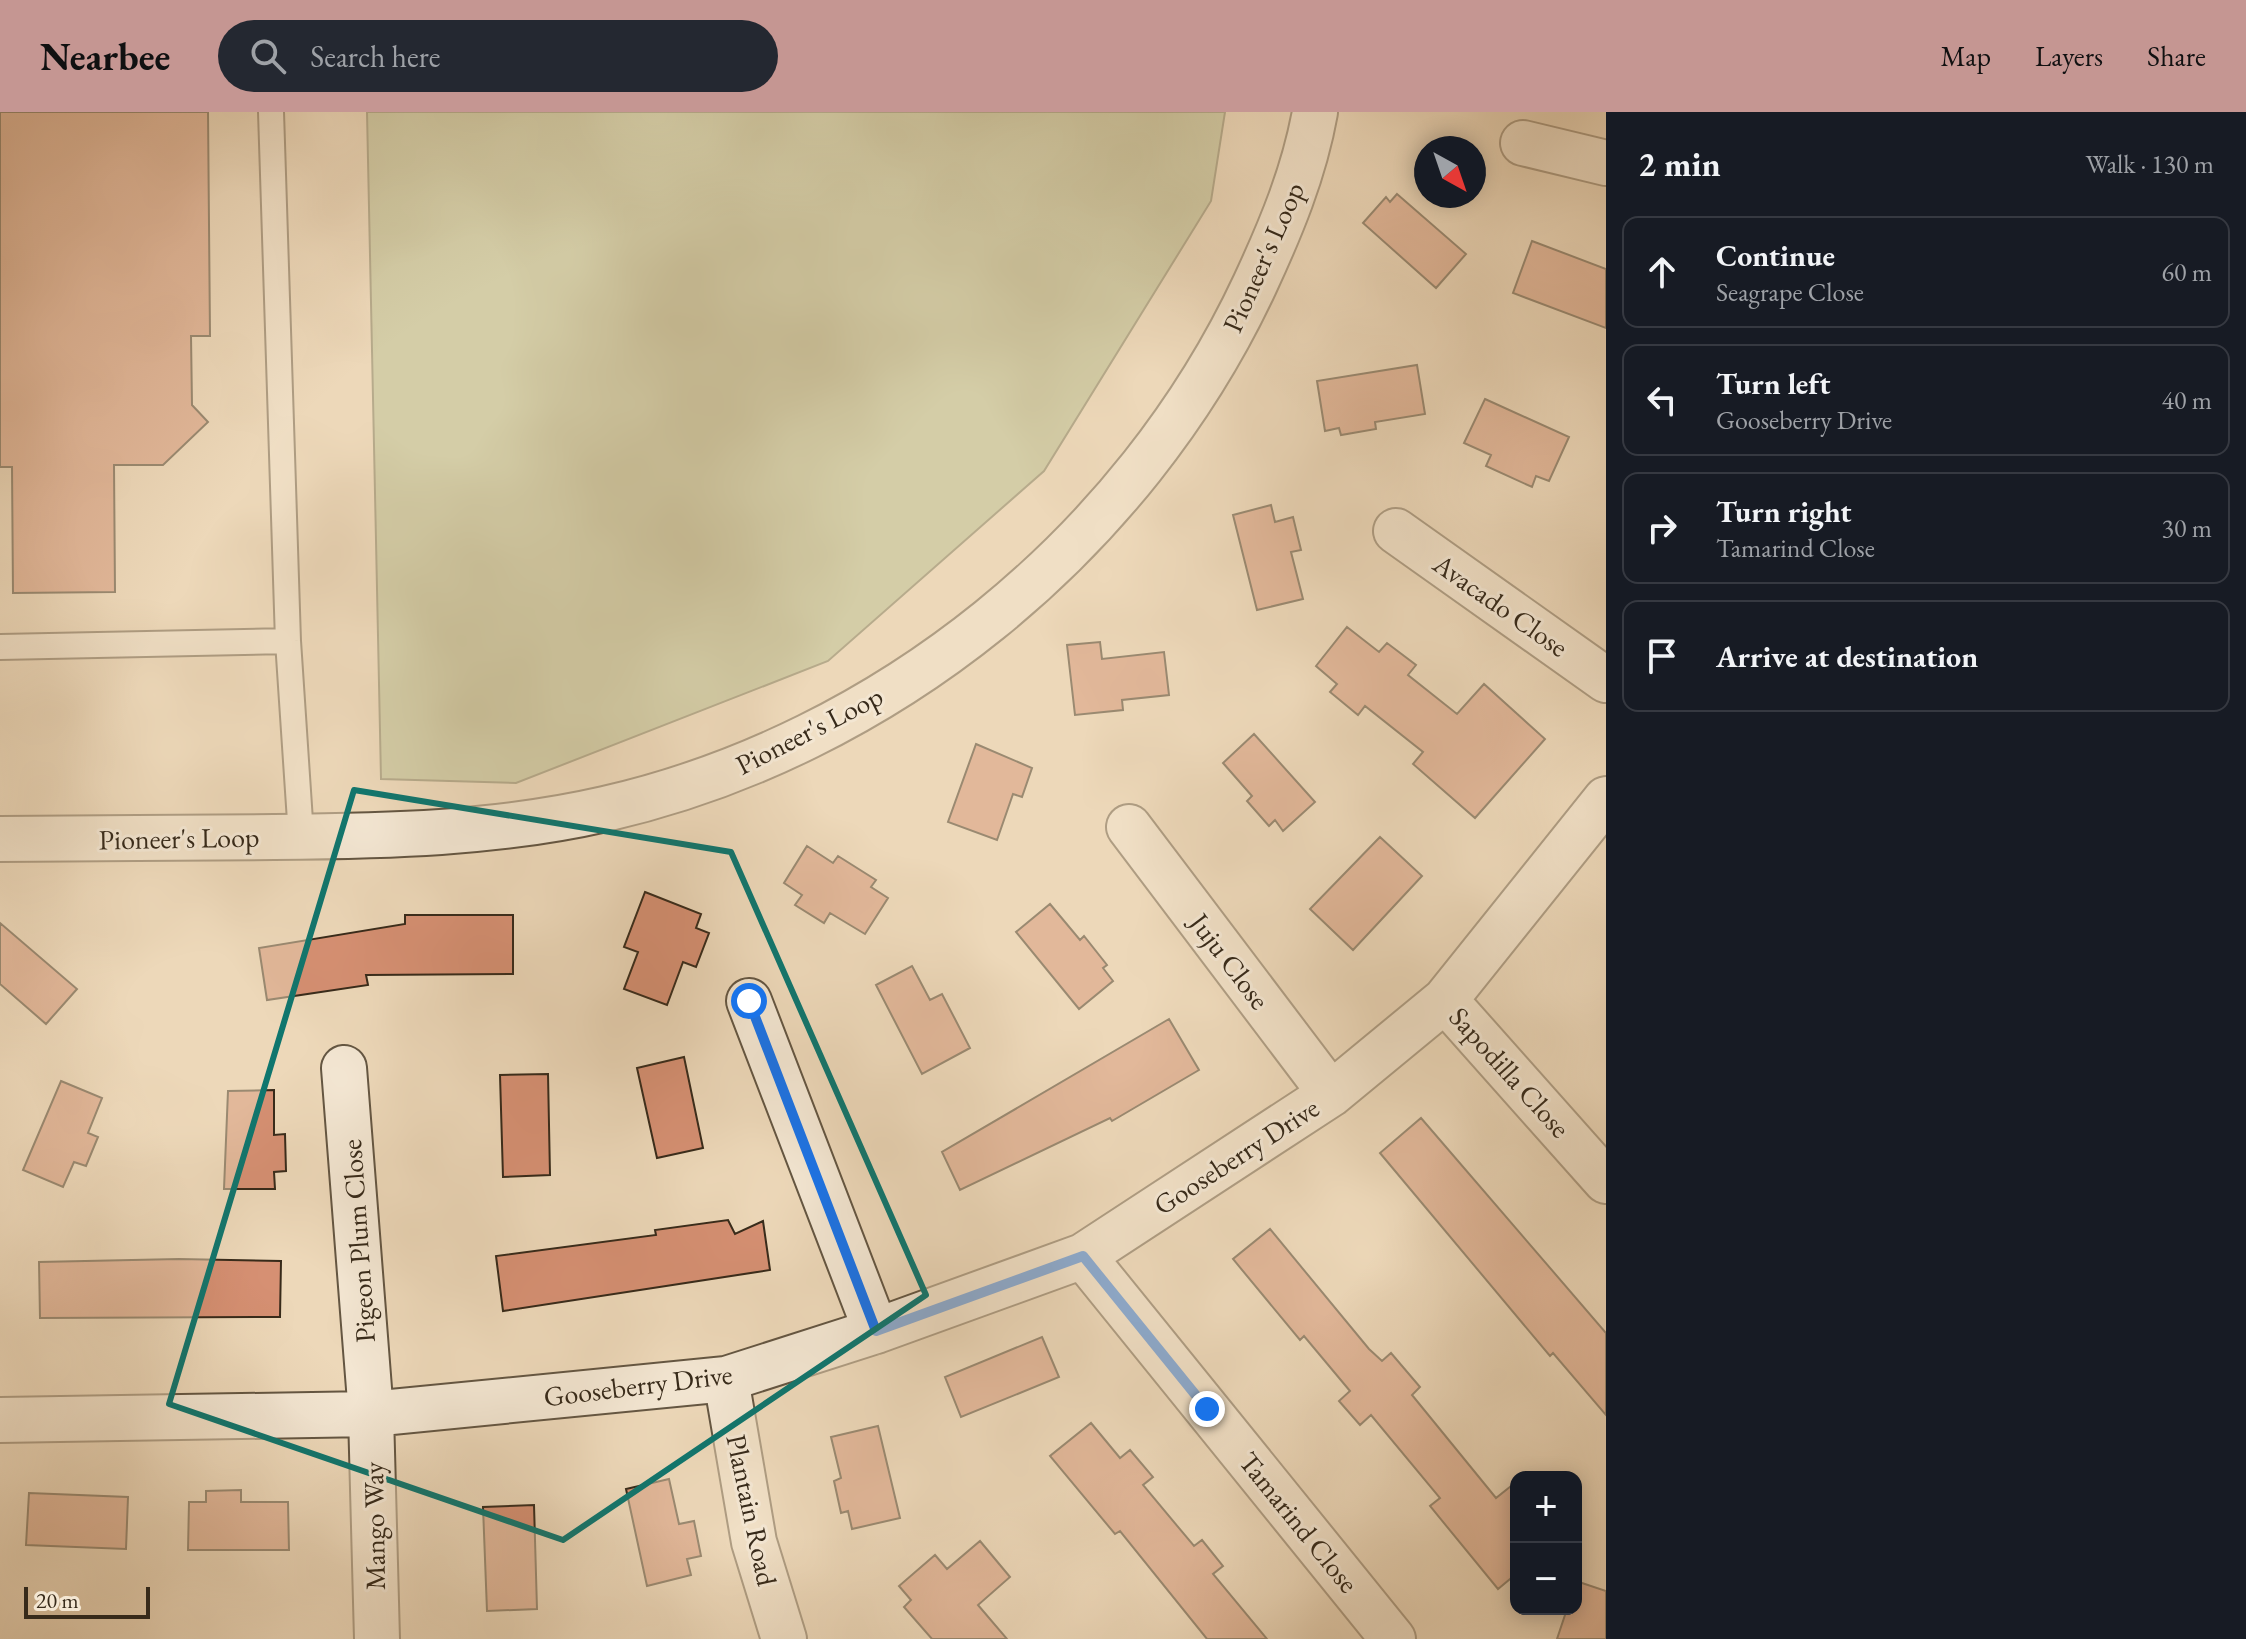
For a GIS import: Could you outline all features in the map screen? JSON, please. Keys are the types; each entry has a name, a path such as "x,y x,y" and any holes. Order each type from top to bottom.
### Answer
{"street":[{"name":"Pioneer's Loop","path":"0,839 301,836 489,830 606,809 723,773 813,734 903,683 989,621 1069,549 1133,478 1192,398 1240,316 1280,231 1308,152 1315,112"},
{"path":"1523,143 1606,163"},
{"name":"Avacado Close","path":"1396,531 1606,680"},
{"name":"Gooseberry Drive","path":"0,1420 371,1414 726,1379 876,1331 1083,1256 1331,1094 1445,1000 1606,799"},
{"name":"Juju Close","path":"1129,827 1331,1094"},
{"name":"Sapodilla Close","path":"1445,1000 1606,1181"},
{"path":"749,1001 876,1331"},
{"name":"Pigeon Plum Close","path":"344,1068 371,1414"},
{"name":"Tamarind Close","path":"1083,1256 1393,1639"},
{"name":"Plantain Road","path":"726,1379 754,1542 784,1639"},
{"name":"Mango Way","path":"371,1414 377,1639"}],"lane":[{"path":"271,112 288,641 301,836"},
{"path":"0,647 288,641"}],"highlighted area":[{"path":"354,790 731,852 926,1295 563,1540 169,1404"}],"green space":[{"path":"367,112 1225,112 1211,201 1044,471 828,661 516,783 381,779"}],"building":[{"path":"0,112 208,112 210,336 191,336 192,405 208,422 163,465 114,465 115,592 13,593 12,467 0,467"},
{"path":"1397,194 1466,254 1436,288 1363,223 1386,197 1390,202"},
{"path":"1532,241 1606,269 1606,328 1513,293"},
{"path":"1417,365 1425,414 1375,422 1376,429 1341,435 1339,428 1325,431 1317,381"},
{"path":"1485,399 1569,437 1549,481 1536,476 1532,487 1486,466 1491,455 1464,443"},
{"path":"1271,505 1275,522 1293,517 1301,550 1291,552 1303,599 1257,610 1233,515"},
{"path":"1347,627 1379,652 1387,643 1416,665 1408,675 1457,714 1484,684 1545,739 1475,818 1413,764 1423,752 1365,706 1358,715 1330,692 1337,684 1316,666"},
{"path":"1100,642 1102,659 1164,652 1169,695 1122,700 1123,710 1075,715 1067,645"},
{"path":"1254,734 1315,802 1283,831 1275,820 1269,826 1247,801 1252,796 1223,763"},
{"path":"976,744 1032,768 1022,797 1013,794 997,840 948,822"},
{"path":"1380,837 1422,876 1353,950 1310,909"},
{"path":"807,846 833,863 838,856 876,880 871,887 888,898 865,934 830,913 824,923 795,905 802,895 784,883"},
{"path":"645,892 701,914 696,928 709,933 696,967 683,962 667,1005 624,989 638,952 624,947"},
{"path":"1050,904 1080,940 1084,936 1107,965 1103,968 1113,981 1079,1009 1016,932"},
{"path":"405,915 513,915 513,974 366,975 368,985 267,1000 259,948 405,924"},
{"path":"0,923 77,989 46,1024 0,984"},
{"path":"912,966 930,1000 942,994 970,1048 922,1074 876,985"},
{"path":"1169,1019 1199,1070 1112,1121 1110,1118 960,1190 942,1152"},
{"path":"684,1057 703,1148 657,1158 637,1068"},
{"path":"548,1074 550,1175 503,1177 500,1075"},
{"path":"61,1081 102,1098 88,1133 98,1137 86,1166 74,1162 63,1187 23,1170"},
{"path":"274,1090 274,1135 285,1134 286,1171 274,1172 275,1189 224,1189 228,1091"},
{"path":"1421,1118 1606,1333 1606,1415 1553,1353 1550,1356 1380,1153"},
{"path":"728,1220 735,1234 763,1221 770,1270 503,1311 496,1256 656,1235 655,1230"},
{"path":"1270,1229 1369,1349 1382,1361 1391,1353 1420,1387 1412,1395 1496,1498 1510,1487 1510,1579 1498,1589 1430,1506 1440,1498 1371,1415 1360,1425 1339,1401 1350,1391 1304,1336 1300,1340 1233,1259"},
{"path":"179,1259 281,1261 280,1317 40,1318 39,1262"},
{"path":"1042,1337 1059,1377 961,1417 945,1377"},
{"path":"1091,1423 1120,1458 1130,1450 1153,1477 1143,1485 1194,1546 1202,1540 1223,1566 1213,1574 1267,1639 1207,1639 1120,1531 1115,1534 1050,1456"},
{"path":"878,1426 900,1518 852,1529 848,1511 841,1513 834,1481 841,1478 831,1437"},
{"path":"669,1479 679,1524 694,1521 701,1556 687,1559 691,1575 647,1586 626,1489"},
{"path":"241,1490 241,1502 288,1502 289,1550 188,1550 189,1502 206,1502 206,1491"},
{"path":"29,1493 128,1497 126,1549 26,1545"},
{"path":"534,1505 537,1609 487,1611 483,1507"},
{"path":"980,1541 1010,1577 978,1605 1007,1639 932,1639 904,1607 911,1600 899,1586 935,1555 947,1569"},
{"path":"1582,1583 1606,1591 1606,1639 1557,1639 1565,1615 1582,1615"}],"route":[{"path":"749,1001 876,1331 1083,1256 1207,1409"}]}
